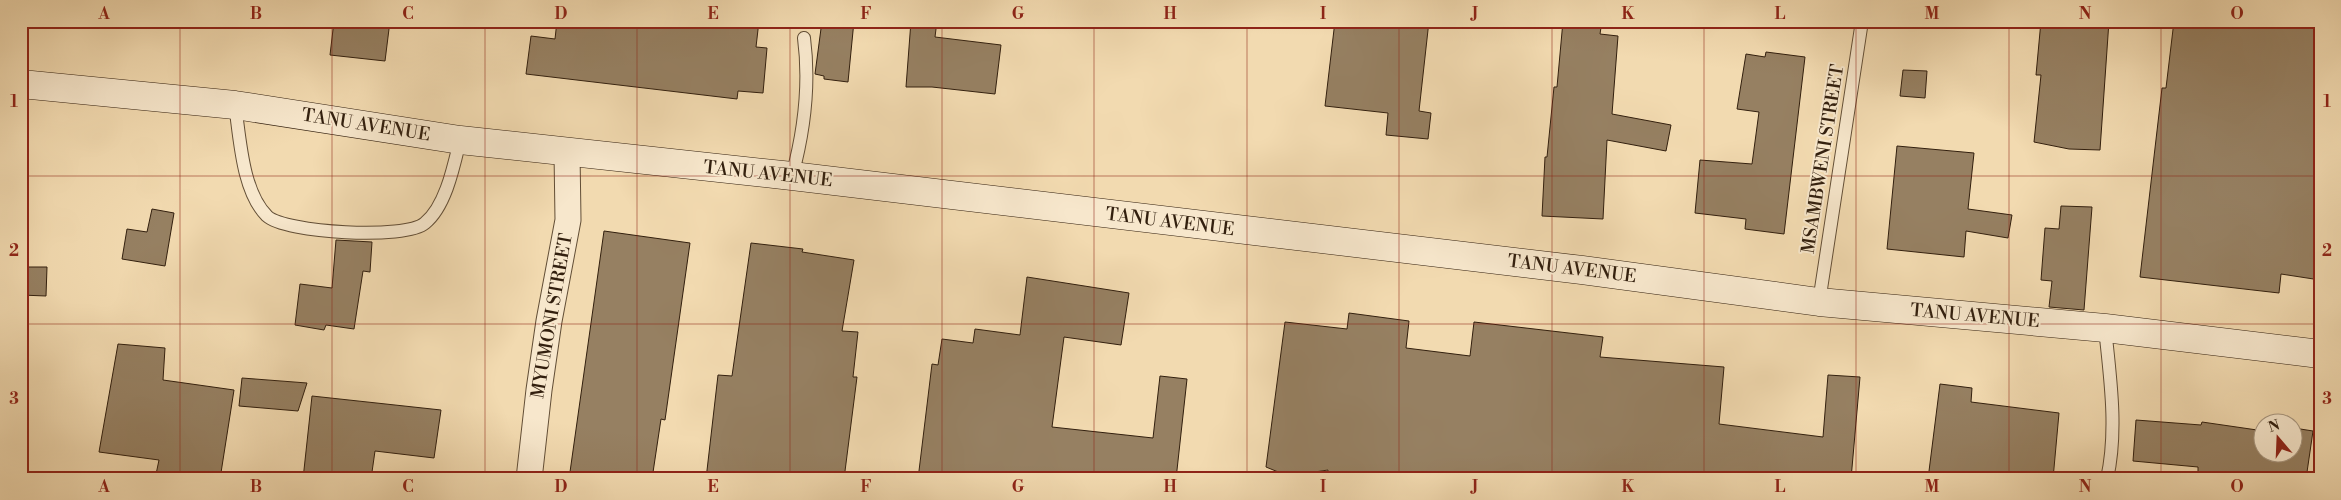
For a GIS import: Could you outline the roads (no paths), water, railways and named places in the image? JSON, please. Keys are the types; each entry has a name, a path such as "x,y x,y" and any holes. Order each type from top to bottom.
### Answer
{"street":[{"name":"TANU AVENUE","path":"21,84 235,105 460,140 792,176 1582,270 1819,302 2105,328 2320,354"},
{"name":"MYUMONI STREET","path":"529,479 544,350 568,220 567,152"}],"lane":[{"name":"MSAMBWENI STREET","path":"1819,302 1862,21"},
{"path":"792,176 801,137 807,81 804,38"},
{"path":"235,105 244,171 249,184 267,216 285,225 351,232 388,233 416,228 425,224 438,207 453,172 460,140"},
{"path":"2105,328 2111,394 2111,461 2107,479"}]}
